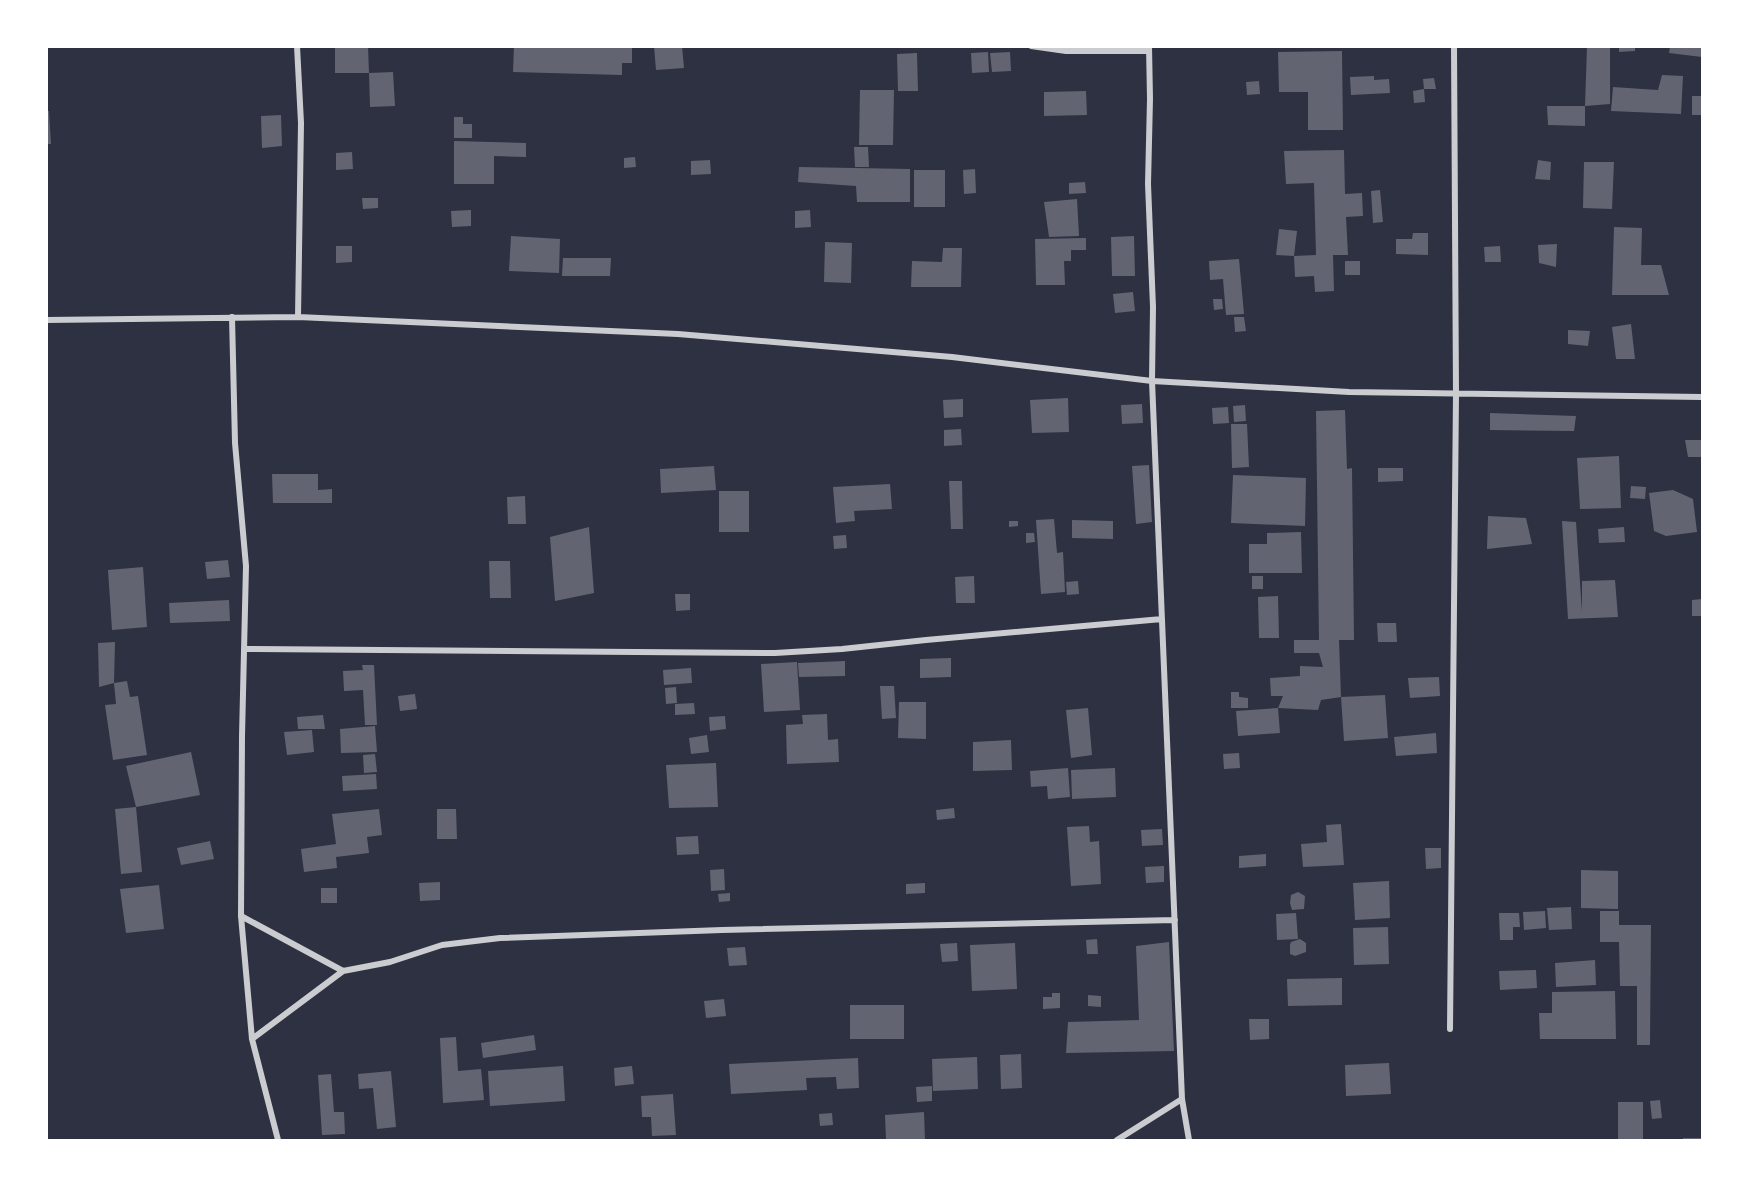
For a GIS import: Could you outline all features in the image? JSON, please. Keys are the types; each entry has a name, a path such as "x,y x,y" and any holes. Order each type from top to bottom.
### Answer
{"street":[{"path":"297,46 301,123 298,317"},
{"path":"1031,46 1066,51 1149,49 1148,184 1153,307 1152,381 1182,1099 1189,1140"},
{"path":"1450,1029 1456,394 1454,46"},
{"path":"232,317 235,443 246,566 241,916 252,1040 278,1140"},
{"path":"46,320 298,317 678,334 952,357 1152,381 1349,392 1702,397"},
{"path":"244,649 775,653 842,650 926,640 1162,619"},
{"path":"241,916 343,971"},
{"path":"252,1040 343,971 390,962 442,945 500,939 722,930 1175,920"},
{"path":"1117,1140 1182,1099"}],"building":[{"path":"335,46 368,46 369,73 335,73"},
{"path":"514,46 632,46 632,63 622,63 622,75 513,72"},
{"path":"654,46 682,46 684,68 656,70"},
{"path":"1587,46 1610,46 1610,104 1585,106"},
{"path":"1619,46 1635,46 1635,51 1619,52"},
{"path":"1670,46 1702,46 1702,57 1669,53"},
{"path":"1342,51 1343,130 1308,130 1308,92 1279,92 1278,52"},
{"path":"988,52 989,72 972,73 971,53"},
{"path":"1010,52 1011,71 992,72 990,53"},
{"path":"917,53 918,91 898,91 897,54"},
{"path":"393,72 395,106 370,107 369,73"},
{"path":"1662,75 1683,76 1681,114 1611,111 1613,87 1658,90"},
{"path":"1374,76 1374,80 1389,79 1390,93 1351,95 1350,77"},
{"path":"1434,78 1436,89 1424,89 1423,79"},
{"path":"1259,81 1260,94 1247,95 1246,82"},
{"path":"1424,89 1425,102 1414,103 1413,91"},
{"path":"860,90 894,90 893,145 859,145"},
{"path":"1086,91 1087,115 1044,116 1044,92"},
{"path":"1692,96 1702,96 1702,115 1692,115"},
{"path":"1547,106 1585,106 1585,126 1548,125"},
{"path":"46,111 49,111 51,144 46,144"},
{"path":"281,115 282,146 262,148 261,116"},
{"path":"454,117 463,117 463,124 472,124 472,138 454,138"},
{"path":"454,141 526,143 526,157 494,156 494,184 454,184"},
{"path":"854,147 868,147 869,167 855,167"},
{"path":"1344,150 1345,194 1362,193 1363,216 1346,217 1348,255 1333,255 1334,291 1315,292 1314,276 1295,277 1294,256 1316,255 1314,183 1286,184 1284,151"},
{"path":"352,152 353,169 336,170 336,153"},
{"path":"635,157 636,167 624,168 624,158"},
{"path":"710,160 711,174 691,175 691,161"},
{"path":"1538,160 1551,162 1550,180 1535,179"},
{"path":"1584,162 1614,162 1612,209 1583,208"},
{"path":"799,167 910,169 910,202 857,202 856,186 798,182"},
{"path":"975,169 976,193 964,194 963,170"},
{"path":"914,170 945,170 945,207 914,207"},
{"path":"1085,182 1086,193 1069,194 1069,183"},
{"path":"1380,190 1383,222 1373,223 1371,191"},
{"path":"362,198 378,198 378,208 363,209"},
{"path":"1077,199 1079,236 1049,237 1044,202"},
{"path":"471,210 471,226 452,227 451,211"},
{"path":"810,210 811,227 795,228 795,211"},
{"path":"1614,227 1642,228 1641,265 1661,265 1669,295 1612,295"},
{"path":"1279,229 1297,231 1294,256 1276,255"},
{"path":"1413,233 1428,233 1428,255 1396,254 1396,239 1412,239"},
{"path":"511,236 560,239 559,273 509,271"},
{"path":"1134,236 1135,276 1112,276 1111,237"},
{"path":"1086,238 1086,250 1071,250 1071,261 1064,261 1065,285 1036,285 1035,239"},
{"path":"825,242 852,243 851,283 824,282"},
{"path":"1557,244 1556,267 1539,263 1538,245"},
{"path":"336,246 352,246 352,262 336,263"},
{"path":"1500,246 1501,262 1485,262 1484,247"},
{"path":"943,248 962,248 961,287 911,287 912,261 942,262"},
{"path":"563,258 611,258 610,276 562,276"},
{"path":"1239,259 1244,314 1226,315 1223,279 1210,280 1209,261"},
{"path":"1345,261 1360,261 1360,275 1345,275"},
{"path":"1133,292 1135,311 1115,313 1113,294"},
{"path":"1213,299 1222,299 1223,309 1214,310"},
{"path":"1234,317 1244,317 1246,331 1235,332"},
{"path":"1631,324 1635,359 1616,359 1612,327"},
{"path":"1568,330 1590,331 1588,346 1568,344"},
{"path":"1068,398 1069,432 1032,433 1030,400"},
{"path":"963,399 963,417 944,418 943,400"},
{"path":"1142,404 1143,423 1122,424 1121,405"},
{"path":"1245,405 1246,421 1234,422 1233,406"},
{"path":"1228,407 1229,423 1213,424 1212,408"},
{"path":"1345,410 1347,469 1352,468 1354,640 1339,640 1341,697 1321,700 1318,710 1278,708 1283,696 1271,696 1270,678 1300,676 1300,666 1323,667 1319,653 1294,653 1294,640 1319,640 1316,411"},
{"path":"1490,413 1576,416 1574,431 1490,430"},
{"path":"1231,424 1247,424 1249,467 1232,468"},
{"path":"961,429 962,445 944,446 944,430"},
{"path":"1685,440 1702,440 1702,457 1688,457"},
{"path":"1619,456 1621,508 1580,509 1577,458"},
{"path":"1149,465 1152,522 1136,524 1132,466"},
{"path":"714,466 716,490 661,493 660,469"},
{"path":"1378,468 1403,468 1403,481 1378,482"},
{"path":"272,474 318,474 318,490 332,489 332,503 273,503"},
{"path":"1233,475 1306,478 1305,526 1231,523"},
{"path":"949,481 962,481 963,529 951,529"},
{"path":"890,484 892,509 854,511 855,521 836,523 833,487"},
{"path":"1631,486 1646,487 1645,499 1630,498"},
{"path":"1673,490 1693,499 1697,532 1666,536 1654,531 1649,493"},
{"path":"719,491 749,491 749,532 719,532"},
{"path":"525,496 526,524 508,524 507,497"},
{"path":"1488,516 1526,518 1532,544 1487,549"},
{"path":"1054,519 1057,553 1063,552 1065,592 1041,594 1036,520"},
{"path":"1072,520 1113,521 1113,539 1072,538"},
{"path":"1009,521 1018,521 1018,526 1009,527"},
{"path":"1562,521 1576,522 1582,612 1582,581 1615,580 1618,617 1568,619"},
{"path":"589,527 594,593 555,601 550,537"},
{"path":"1624,527 1625,542 1599,543 1598,529"},
{"path":"1301,532 1302,573 1249,573 1249,544 1267,544 1267,533"},
{"path":"1026,533 1034,533 1035,542 1026,543"},
{"path":"846,535 847,548 834,549 833,536"},
{"path":"228,560 230,577 207,579 205,562"},
{"path":"489,561 510,561 511,598 490,598"},
{"path":"143,567 147,627 112,630 108,570"},
{"path":"974,576 975,603 956,603 955,577"},
{"path":"1252,576 1263,576 1263,589 1252,589"},
{"path":"1078,581 1079,594 1067,595 1066,582"},
{"path":"675,594 690,594 690,610 676,611"},
{"path":"1278,596 1279,638 1259,638 1258,597"},
{"path":"1702,599 1702,616 1692,616 1692,600"},
{"path":"229,600 230,621 170,623 169,603"},
{"path":"1377,623 1396,623 1397,642 1378,642"},
{"path":"115,642 114,683 99,687 98,643"},
{"path":"951,658 951,677 920,678 920,659"},
{"path":"845,661 845,676 799,677 798,663"},
{"path":"797,662 800,710 764,712 761,664"},
{"path":"362,665 374,665 377,725 365,725 363,690 344,691 343,671 363,670"},
{"path":"691,668 692,683 664,685 663,670"},
{"path":"1439,677 1440,696 1410,698 1408,678"},
{"path":"127,681 130,697 138,696 147,755 113,760 105,705 116,704 114,683"},
{"path":"880,686 894,686 896,718 882,719"},
{"path":"676,687 677,703 666,704 665,688"},
{"path":"1231,692 1239,692 1239,697 1248,698 1248,708 1231,708"},
{"path":"415,694 417,709 400,711 398,696"},
{"path":"1385,695 1388,738 1344,741 1341,697"},
{"path":"899,702 926,702 926,739 898,738"},
{"path":"694,703 695,714 675,715 675,704"},
{"path":"1088,708 1092,755 1071,758 1066,710"},
{"path":"1278,708 1280,733 1238,736 1236,711"},
{"path":"827,714 828,740 838,739 839,762 787,764 786,725 803,724 802,715"},
{"path":"323,715 325,729 298,729 297,717"},
{"path":"725,716 726,729 710,731 709,717"},
{"path":"375,726 377,752 341,753 340,729"},
{"path":"312,730 314,752 287,755 284,732"},
{"path":"1436,733 1437,753 1396,756 1394,737"},
{"path":"707,735 709,752 691,754 689,738"},
{"path":"1011,740 1012,770 973,771 973,742"},
{"path":"191,752 200,795 136,807 126,766"},
{"path":"1239,753 1240,768 1224,769 1223,754"},
{"path":"375,754 377,772 364,773 363,755"},
{"path":"716,763 718,807 669,808 666,765"},
{"path":"1068,768 1070,797 1048,799 1047,786 1031,787 1030,771"},
{"path":"1115,768 1116,797 1072,799 1071,770"},
{"path":"376,774 377,789 343,791 342,776"},
{"path":"136,807 142,872 121,874 115,809"},
{"path":"954,808 955,818 937,820 936,810"},
{"path":"379,809 382,835 367,837 369,853 336,857 337,868 304,872 301,849 336,844 332,814"},
{"path":"437,809 456,809 457,839 437,839"},
{"path":"1341,824 1344,865 1303,867 1301,844 1327,842 1326,825"},
{"path":"1089,826 1090,842 1099,841 1101,884 1071,886 1067,827"},
{"path":"1162,829 1163,845 1142,846 1141,830"},
{"path":"698,836 699,854 677,855 676,837"},
{"path":"210,841 214,859 181,865 177,848"},
{"path":"1425,848 1441,848 1441,868 1426,869"},
{"path":"1266,854 1266,866 1239,868 1239,856"},
{"path":"1164,866 1164,882 1146,883 1145,867"},
{"path":"724,869 725,890 711,891 710,870"},
{"path":"1581,870 1618,871 1618,909 1581,908"},
{"path":"1389,881 1390,918 1355,920 1353,883"},
{"path":"440,882 440,900 420,901 419,883"},
{"path":"925,883 925,893 906,894 906,884"},
{"path":"159,885 164,929 126,933 120,889"},
{"path":"321,888 337,888 337,903 321,903"},
{"path":"1298,892 1305,896 1304,909 1292,910 1291,895"},
{"path":"730,893 730,901 719,902 718,894"},
{"path":"1571,907 1572,929 1549,930 1547,908"},
{"path":"1545,911 1546,928 1524,930 1523,912"},
{"path":"1600,911 1619,911 1619,925 1651,925 1650,1045 1637,1045 1637,986 1620,986 1619,942 1600,942"},
{"path":"1296,913 1298,939 1277,940 1276,914"},
{"path":"1499,913 1519,913 1520,927 1513,927 1513,940 1500,940"},
{"path":"1388,927 1389,964 1354,965 1353,928"},
{"path":"1097,939 1098,954 1087,954 1086,940"},
{"path":"1300,939 1306,943 1306,952 1295,956 1290,954 1291,942"},
{"path":"1169,942 1174,1051 1066,1053 1068,1022 1139,1020 1136,946"},
{"path":"957,943 958,961 942,962 940,944"},
{"path":"1015,943 1017,989 972,991 970,945"},
{"path":"745,947 747,965 729,966 727,948"},
{"path":"1595,960 1596,985 1556,987 1555,963"},
{"path":"1536,970 1537,988 1500,990 1499,971"},
{"path":"1342,978 1342,1005 1288,1006 1287,979"},
{"path":"1615,991 1616,1039 1540,1039 1539,1013 1552,1013 1552,992"},
{"path":"1052,993 1060,993 1060,1008 1043,1009 1043,997 1052,997"},
{"path":"1088,995 1101,996 1101,1007 1088,1006"},
{"path":"724,999 726,1016 706,1018 704,1001"},
{"path":"850,1005 904,1005 904,1039 850,1039"},
{"path":"1249,1019 1269,1019 1269,1039 1250,1040"},
{"path":"534,1035 536,1050 483,1058 481,1043"},
{"path":"456,1037 458,1071 481,1069 484,1100 443,1103 440,1038"},
{"path":"1021,1054 1022,1088 1001,1089 1000,1055"},
{"path":"977,1057 978,1089 933,1091 932,1059"},
{"path":"858,1058 859,1088 837,1089 836,1077 806,1078 807,1090 731,1094 729,1064"},
{"path":"1389,1063 1391,1094 1346,1096 1345,1065"},
{"path":"563,1066 565,1101 490,1106 488,1071"},
{"path":"632,1066 634,1084 615,1086 614,1068"},
{"path":"391,1071 396,1127 377,1129 373,1088 359,1089 358,1074"},
{"path":"331,1074 334,1112 344,1112 345,1134 322,1135 318,1075"},
{"path":"932,1086 932,1101 917,1102 916,1087"},
{"path":"673,1094 676,1135 652,1136 651,1117 642,1117 641,1096"},
{"path":"1660,1100 1662,1118 1652,1119 1650,1101"},
{"path":"1618,1102 1643,1102 1643,1140 1618,1140"},
{"path":"924,1112 925,1140 886,1140 885,1115"},
{"path":"832,1113 833,1125 820,1126 819,1114"},
{"path":"1683,1138 1702,1138 1702,1140 1683,1140"}]}
